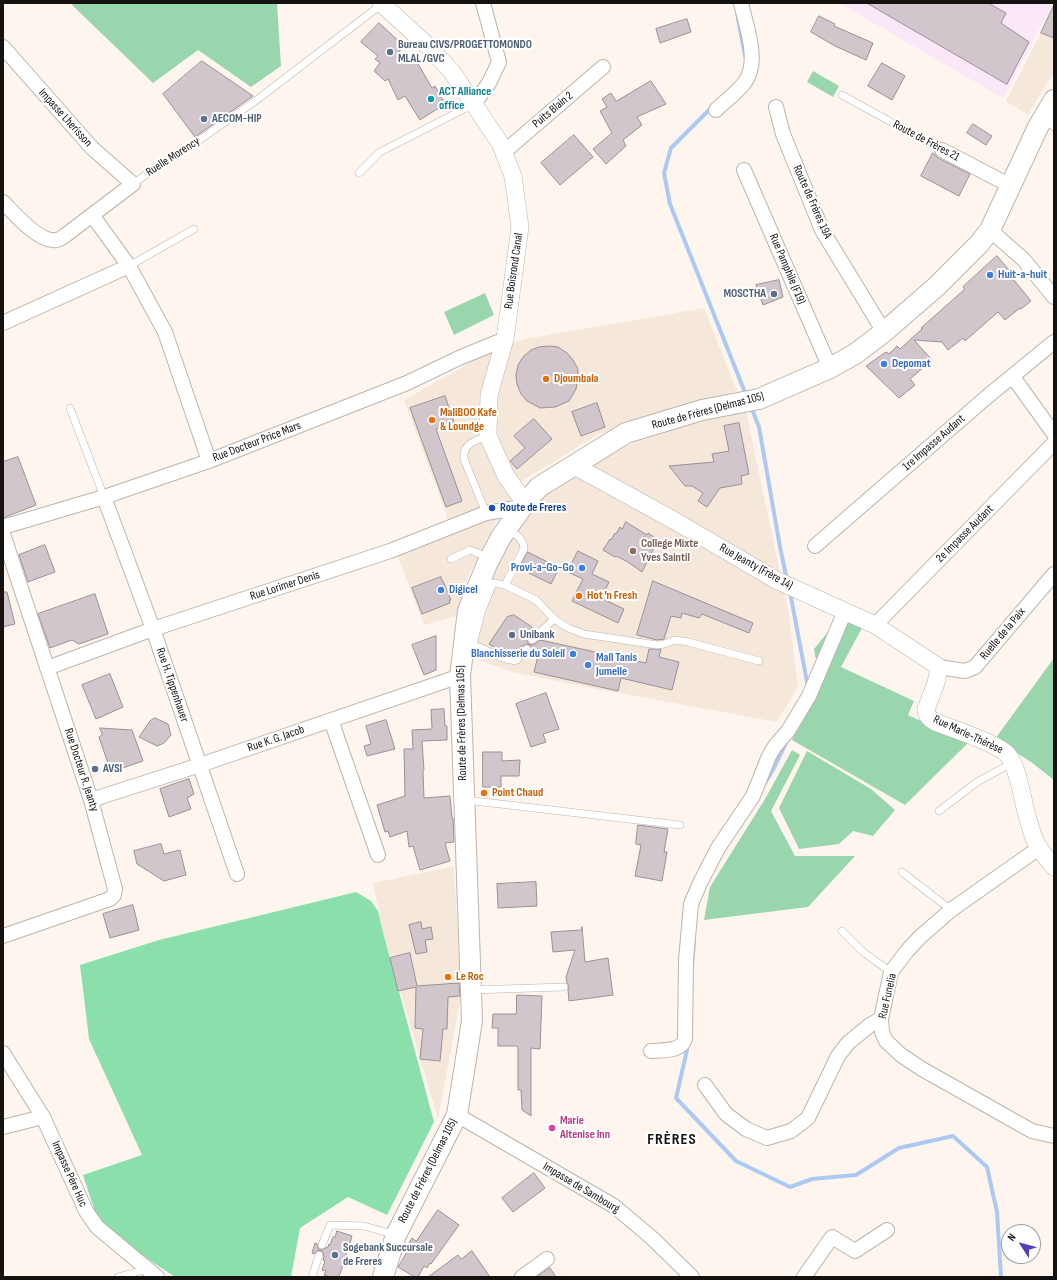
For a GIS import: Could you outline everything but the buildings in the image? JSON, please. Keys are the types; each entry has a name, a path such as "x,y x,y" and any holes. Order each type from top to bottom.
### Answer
{"main road":[{"name":"Route de Frères (Delmas 105)","path":"383,1277 396,1235 457,1115 472,1020 460,676 468,645 468,611 486,583 490,558 507,528 523,505 539,487 626,433 702,410 759,399 830,368 855,354 884,332 937,286 979,244 990,230 1011,186 1049,122 1054,100"}],"street":[{"name":"Rue Boisrond Canal","path":"381,3 429,47 448,67 500,143 513,176 520,227 505,339 489,394 488,436 506,476 523,505"},
{"path":"474,104 489,83 499,62 483,3"},
{"path":"716,110 744,83 752,66 752,53 741,3"},
{"name":"Impasse Lherisson","path":"3,47 92,148 132,184"},
{"name":"Puits Blain 2","path":"504,152 603,67"},
{"name":"Route de Frères 19A","path":"776,107 783,134 822,230 884,332"},
{"name":"Route de Frères 21","path":"942,150 1011,186"},
{"name":"Rue Pamphile (F19)","path":"744,170 830,368"},
{"name":"Ruelle Morency","path":"3,202 38,236 57,241 132,184"},
{"path":"92,215 129,266 165,332 209,461"},
{"path":"990,230 1024,260 1054,297"},
{"path":"3,323 129,266"},
{"name":"Rue Docteur Price Mars","path":"3,527 104,497 209,461 407,384 459,358 505,339"},
{"name":"1re Impasse Audant","path":"815,546 988,396 1054,342"},
{"path":"1013,377 1054,434"},
{"name":"2e Impasse Audant","path":"875,625 1054,443"},
{"name":"Rue Jeanty (Frère 14)","path":"573,465 675,521 776,580 875,625 939,667"},
{"name":"Rue H. Tippenhauer","path":"104,497 153,629 237,874"},
{"name":"Rue Lorimer Denis","path":"47,668 153,629 390,551 486,513 523,505"},
{"name":"Rue Docteur R. Jeanty","path":"3,534 91,800 115,889 114,895 110,899 3,936"},
{"name":"Ruelle de la Paix","path":"939,667 965,671 975,667 1054,574"},
{"path":"651,1051 679,1048 684,1043 686,960 691,904 718,848 753,796 769,756 775,746 788,731 809,696 845,611"},
{"name":"Rue Marie-Thérèse","path":"939,667 936,683 926,709 929,718 935,722 1000,749 1008,755 1013,763 1028,821 1039,848 1054,867"},
{"name":"Rue K. G. Jacob","path":"91,800 200,766 460,676"},
{"path":"331,720 378,855"},
{"name":"Rue Funelia","path":"1039,848 951,910 906,951 891,972 881,1019 882,1032 886,1041 901,1055 917,1066 1032,1131 1054,1136"},
{"path":"705,1085 726,1114 746,1129 767,1138 791,1131 808,1118 838,1056 848,1043 870,1025 881,1019"},
{"name":"Impasse Pére Huc","path":"3,1053 44,1117 86,1211 97,1227 152,1273"},
{"name":"Impasse de Sambourg","path":"457,1115 614,1206 652,1238 692,1277"},
{"path":"3,1127 44,1117"},
{"path":"804,1277 832,1237 855,1251 887,1230"},
{"path":"522,1277 547,1259"}],"lane":[{"name":"Ruelle Morency","path":"132,184 198,141 258,99 381,3"},
{"name":"Route de Frères 21","path":"842,95 942,150"},
{"path":"359,173 380,152 474,104"},
{"path":"129,266 194,229"},
{"path":"70,408 104,497"},
{"path":"486,513 464,459 463,453 466,447 477,440 488,436"},
{"path":"505,585 524,549 518,536 507,528"},
{"path":"450,558 470,550 490,558"},
{"path":"486,583 505,585 536,600 554,619 568,628 584,634 657,645 675,640 682,640 759,661"},
{"path":"532,640 554,619"},
{"path":"468,645 480,647 509,661 517,660 527,649"},
{"path":"939,811 977,782 1013,763"},
{"path":"464,800 680,825"},
{"path":"902,872 951,910"},
{"path":"842,932 863,952 891,972"},
{"path":"472,990 564,986"},
{"path":"322,1246 330,1225 364,1226 396,1235"},
{"path":"312,1277 319,1255"},
{"path":"118,1277 152,1273"}],"shaded area":[{"path":"839,3 1053,3 1003,98"},
{"path":"1054,7 1054,72 1028,115 1006,101"},
{"path":"704,308 737,391 599,434 525,479 496,522 469,575 457,616 424,625 393,544 449,522 404,400 502,346 525,339"},
{"path":"746,411 789,615 798,687 777,722 513,672 467,656 481,596 526,505 605,454 680,426"},
{"path":"454,866 461,996 438,1119 384,936 373,883"}],"green space":[{"path":"70,3 277,3 281,66 251,87 198,50 153,83"},
{"path":"813,71 839,86 833,97 807,82"},
{"path":"485,293 494,315 454,335 444,312"},
{"path":"842,615 863,626 841,667 914,701 908,715 968,743 905,805 792,740 812,700 818,671 814,649"},
{"path":"1054,658 1054,780 1031,762 995,739"},
{"path":"792,750 800,755 771,811 795,856 855,856 808,907 704,920 710,887 765,799"},
{"path":"807,751 871,789 895,810 873,836 853,831 839,844 799,849 779,808"},
{"path":"356,892 371,901 378,911 434,1122 387,1215 348,1197 300,1228 291,1277 175,1277 139,1253 97,1218 83,1175 142,1155 89,1039 80,965 159,940"}],"waterway":[{"path":"737,13 745,56"},
{"path":"712,107 671,148 664,173 670,204 746,395"},
{"path":"751,407 759,427 787,580"},
{"path":"790,592 807,686"},
{"path":"765,783 786,743"},
{"path":"692,965 694,942"},
{"path":"687,1043 687,1050 676,1098 736,1161 790,1187 812,1179 856,1175 899,1148 953,1136 987,1167 997,1212 1001,1277"}],"place":[{"name":"Bureau CIVS/PROGETTOMONDO MLAL /GVC","path":"390,52"},
{"name":"ACT Alliance office","path":"431,99"},
{"name":"AECOM-HIP","path":"204,119"},
{"name":"Huit-a-huit","path":"990,275"},
{"name":"MOSCTHA","path":"774,294"},
{"name":"Depomat","path":"884,364"},
{"name":"Djoumbala","path":"546,379"},
{"name":"MaliBOO Kafe & Loundge","path":"432,420"},
{"name":"Route de Freres","path":"492,508"},
{"name":"College Mixte Yves Saintil","path":"633,551"},
{"name":"Provi-a-Go-Go","path":"582,568"},
{"name":"Digicel","path":"441,590"},
{"name":"Hot 'n Fresh","path":"579,596"},
{"name":"Unibank","path":"512,635"},
{"name":"Blanchisserie du Soleil","path":"573,654"},
{"name":"Mall Tanis Jumelle","path":"588,665"},
{"name":"AVSI","path":"95,769"},
{"name":"Point Chaud","path":"484,793"},
{"name":"Le Roc","path":"448,977"},
{"name":"Marie Altenise Inn","path":"552,1128"},
{"name":"Sogebank Succursale de Freres","path":"335,1255"}],"district":[{"name":"FRÈRES","path":"672,1140"}]}
